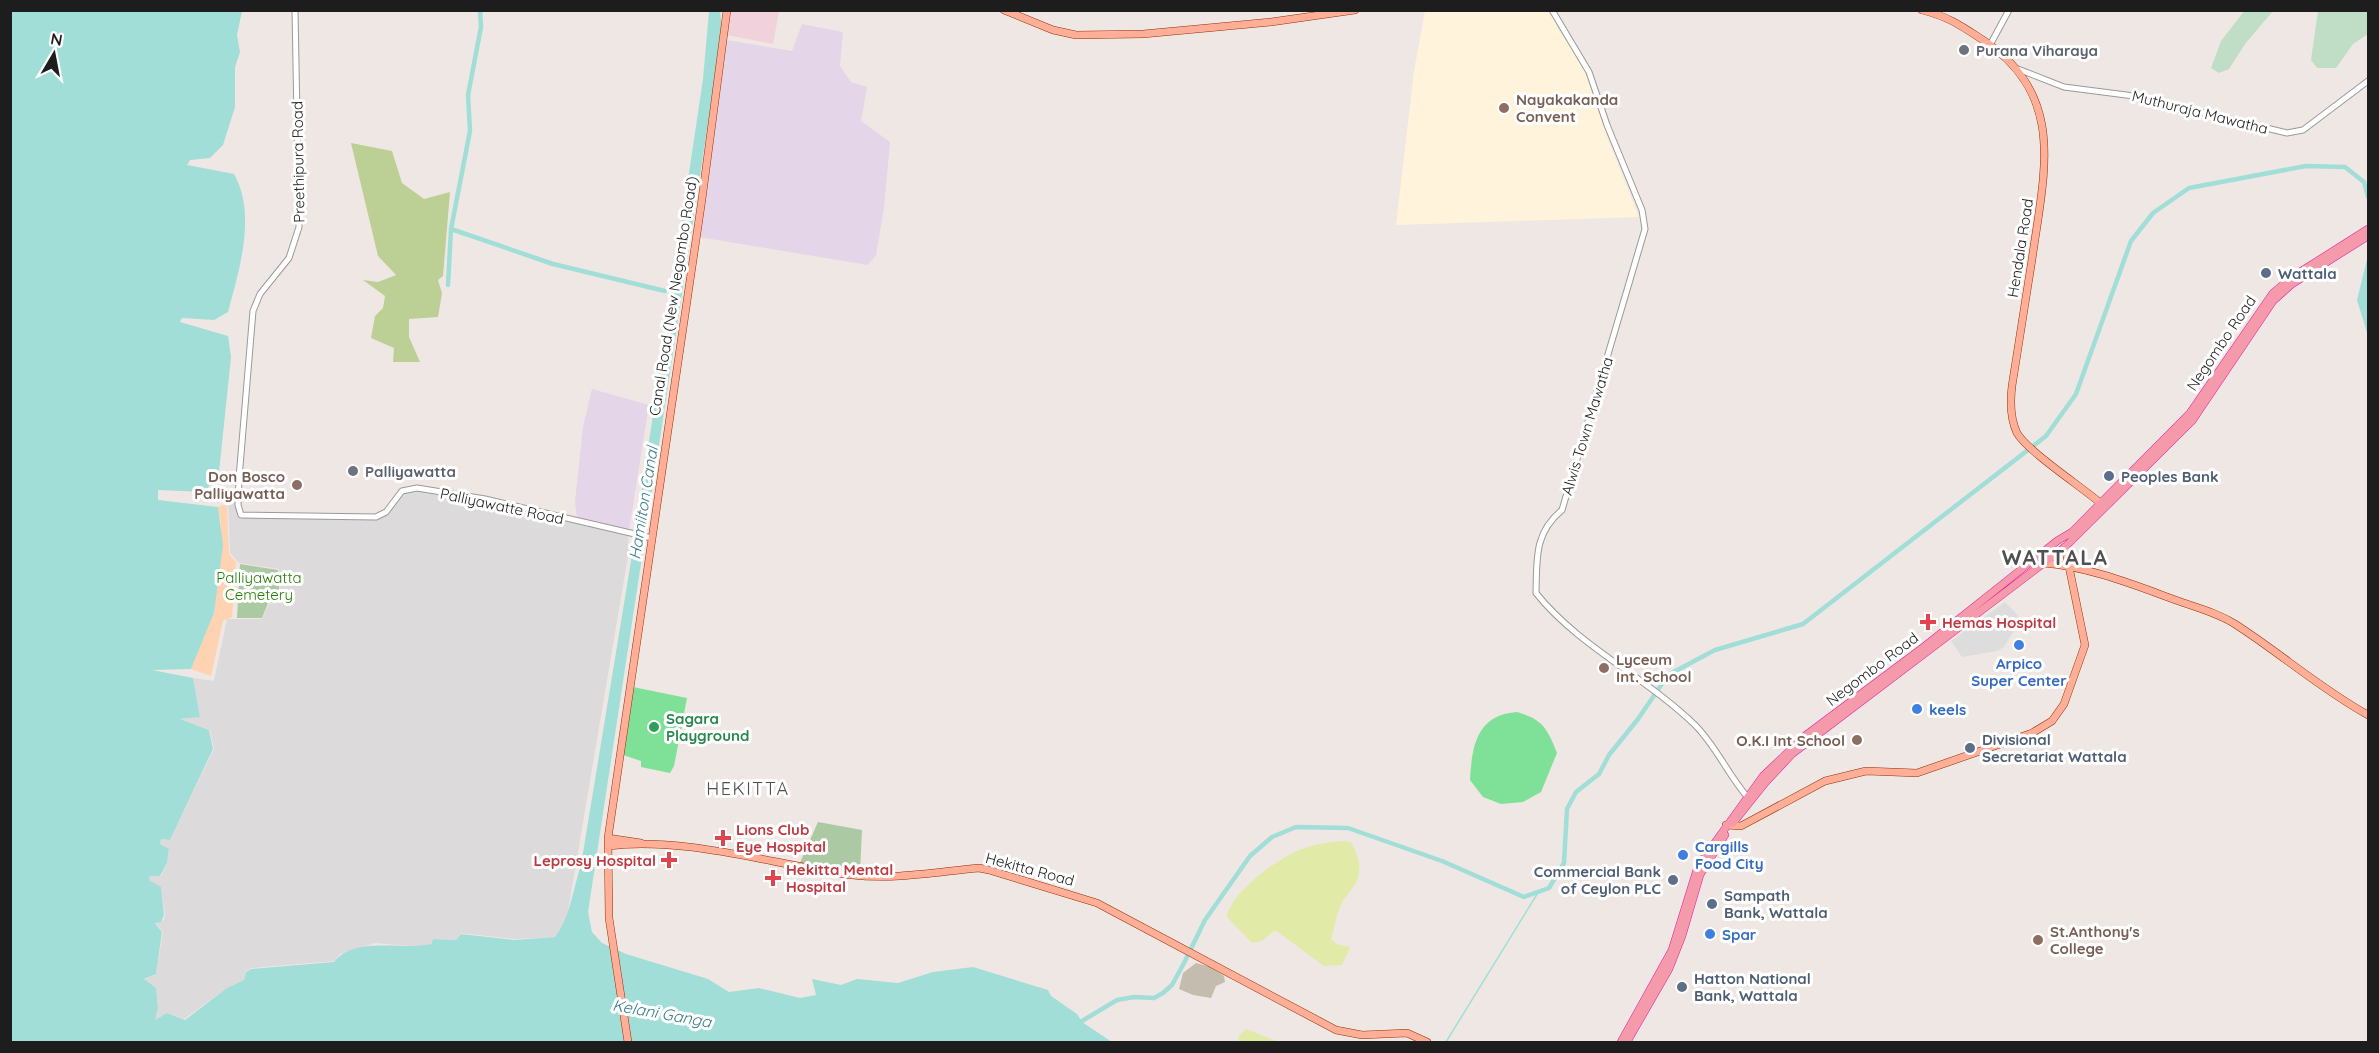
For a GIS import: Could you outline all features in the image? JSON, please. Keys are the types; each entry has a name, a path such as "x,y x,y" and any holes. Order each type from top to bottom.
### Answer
{"highway":[{"name":"Negombo Road","path":"1749,799 1782,764 1830,724 2065,547 2190,413 2273,293 2292,277 2368,232"},
{"name":"Negombo Road","path":"1621,1042 1669,956 1698,866 1749,799 1798,741 2008,582 2104,505"},
{"name":"Negombo Road","path":"1628,1042 1673,960 1700,875 1728,826"}],"main road":[{"name":"Canal Road (New Negombo Road)","path":"628,1042 608,907 608,838 702,199 727,10"},
{"path":"1004,10 1053,30 1076,35 1143,34 1271,22 1355,10"},
{"name":"Hendala Road","path":"1922,10 1948,17 1990,45 2019,69 2034,97 2044,129 2045,170 2010,405 2018,434 2027,444 2104,505"},
{"path":"1728,826 1742,826 1825,781 1866,771 1917,772 2032,733 2052,721 2064,704 2085,645 2065,547"},
{"path":"2043,563 2141,587 2222,617 2282,655 2335,695 2368,714"},
{"name":"Hekitta Road","path":"608,838 622,838 652,846"},
{"name":"Hekitta Road","path":"608,846 652,846 724,852 773,863 854,875 891,877 970,869 989,870 1089,899 1194,957 1336,1030 1362,1035 1407,1033 1427,1042"}],"street":[{"name":"Preethipura Road","path":"241,515 238,505 239,478 253,311 260,294 289,258 299,227 295,10"},
{"name":"Alwis Town Mawatha","path":"1552,10 1589,72 1607,125 1642,210 1645,229 1562,510 1547,523 1539,541 1536,593 1552,611 1696,726 1749,799"},
{"path":"1990,45 2009,10"},
{"name":"Muthuraja Mawatha","path":"2019,69 2064,87 2134,96 2287,133 2302,130 2368,81"},
{"name":"Palliyawatte Road","path":"241,515 375,518 386,512 402,490 415,488 485,499 652,538"}],"shaded area":[{"path":"729,11 779,11 773,44 727,35"},
{"name":"Nayakakanda Convent","path":"1425,11 1551,11 1559,31 1576,53 1589,76 1608,139 1639,217 1396,225 1414,71"},
{"path":"802,24 843,32 840,66 851,82 867,87 861,121 890,142 884,208 876,255 868,265 699,237 727,40 792,51"},
{"path":"592,389 649,405 629,530 577,519 575,502 583,427"},
{"path":"417,489 485,501 628,534 629,550 566,923 555,937 514,939 461,933 456,940 433,939 430,944 420,947 375,943 340,954 334,961 251,968 246,971 244,980 227,988 184,1019 167,1013 155,1020 158,1008 156,988 144,980 156,974 163,932 156,923 164,920 165,915 161,887 149,880 150,876 161,876 167,864 169,849 160,844 161,839 170,840 214,749 210,730 180,719 200,717 193,678 214,681 227,619 262,619 269,604 281,603 279,569 239,563 230,553 228,500 237,502 243,515 362,520 376,519 403,492"},
{"path":"2005,602 2021,619 2004,647 1997,651 1962,657 1951,641"},
{"path":"1196,963 1210,967 1224,976 1225,982 1216,986 1211,998 1193,995 1179,989 1183,973"}],"green space":[{"path":"2245,10 2273,11 2245,44 2229,69 2219,73 2211,68 2221,41"},
{"path":"2318,11 2368,11 2368,34 2353,44 2336,68 2317,68 2311,60"},
{"path":"351,143 392,151 402,183 424,199 450,192 443,276 438,280 442,293 438,317 409,319 409,337 420,362 393,362 394,348 371,338 375,316 383,308 385,296 363,280 378,282 396,275 378,256"},
{"name":"Palliyawatta Cemetery","path":"240,564 278,570 280,602 268,603 262,618 237,618"},
{"name":"Sagara Playground","path":"633,687 687,698 674,766 670,773 641,767 641,761 623,755"},
{"path":"1517,712 1533,718 1543,726 1557,753 1541,792 1523,802 1501,804 1483,797 1470,780 1473,755 1479,734 1485,726 1504,714"},
{"path":"818,822 862,830 860,872 799,865"},
{"path":"1343,841 1351,842 1358,858 1359,872 1355,884 1342,902 1331,939 1337,944 1350,947 1342,965 1324,966 1275,930 1262,941 1252,943 1227,917 1230,908 1246,887 1281,860 1307,847"},
{"path":"1246,1029 1279,1042 1239,1042 1238,1037"}],"sand":[{"path":"227,506 229,554 236,562 232,617 223,621 211,676 191,669 214,613 221,523 218,507"}],"water":[{"path":"720,10 722,31 588,912 592,932 602,943 626,954 708,979 729,992 759,988 800,998 816,995 812,979 841,985 857,979 898,983 933,972 973,967 1048,990 1051,996 1077,1014 1082,1022 1112,1042 11,1042 10,11 242,11 237,35 240,52 235,67 235,107 223,145 210,158 190,160 187,165 234,174 241,190 244,207 244,243 228,312 214,320 182,318 180,322 228,336 231,357 219,472 205,492 158,490 158,500 218,507 223,545 214,613 191,669 152,670 193,678 200,717 180,719 209,730 213,749 170,840 161,839 160,844 169,849 167,863 160,876 150,876 149,880 161,887 164,915 161,922 155,923 162,932 156,974 144,979 156,988 158,1008 155,1020 167,1013 185,1020 227,988 244,980 246,972 251,969 334,962 343,954 367,946 420,946 431,944 433,939 456,940 461,934 514,940 555,937 560,929 568,912 581,865 633,549 703,79 709,11"},
{"path":"2368,255 2368,336 2357,300"}],"waterway":[{"path":"448,285 451,229 470,131 468,95 481,27 480,10"},
{"path":"1077,1024 1117,1000 1134,997 1154,998 1172,985 1205,920 1250,856 1272,837 1296,827 1348,828 1442,861 1524,897 1549,888 1564,863 1567,809 1576,792 1599,774 1609,755 1638,719 1668,675 1715,650 1803,624 2046,436 2076,394 2131,241 2153,213 2189,188 2306,166 2345,167 2364,182 2368,197"},
{"path":"451,229 553,264 665,291"},
{"path":"1446,1042 1539,891"}],"place":[{"name":"Purana Viharaya","path":"1964,50"},
{"name":"Nayakakanda Convent","path":"1504,108"},
{"name":"Wattala","path":"2266,273"},
{"name":"Palliyawatta","path":"353,471"},
{"name":"Peoples Bank","path":"2109,476"},
{"name":"Don Bosco Palliyawatta","path":"297,485"},
{"name":"Hemas Hospital","path":"1928,622"},
{"name":"Arpico Super Center","path":"2019,645"},
{"name":"Lyceum Int. School","path":"1604,668"},
{"name":"keels","path":"1917,709"},
{"name":"Sagara Playground","path":"654,727"},
{"name":"O.K.I Int School","path":"1857,740"},
{"name":"Divisional Secretariat Wattala","path":"1970,748"},
{"name":"Lions Club Eye Hospital","path":"723,838"},
{"name":"Cargills Food City","path":"1683,855"},
{"name":"Leprosy Hospital","path":"669,860"},
{"name":"Hekitta Mental Hospital","path":"773,878"},
{"name":"Commercial Bank of Ceylon PLC","path":"1673,880"},
{"name":"Sampath Bank, Wattala","path":"1712,904"},
{"name":"Spar","path":"1710,934"},
{"name":"St.Anthony's College","path":"2038,940"},
{"name":"Hatton National Bank, Wattala","path":"1682,987"}],"district":[{"name":"WATTALA","path":"2055,557"},
{"name":"HEKITTA","path":"748,788"}],"water label":[{"name":"Hamilton Canal","path":"643,503"},
{"name":"Kelani Ganga","path":"662,1013"}]}
